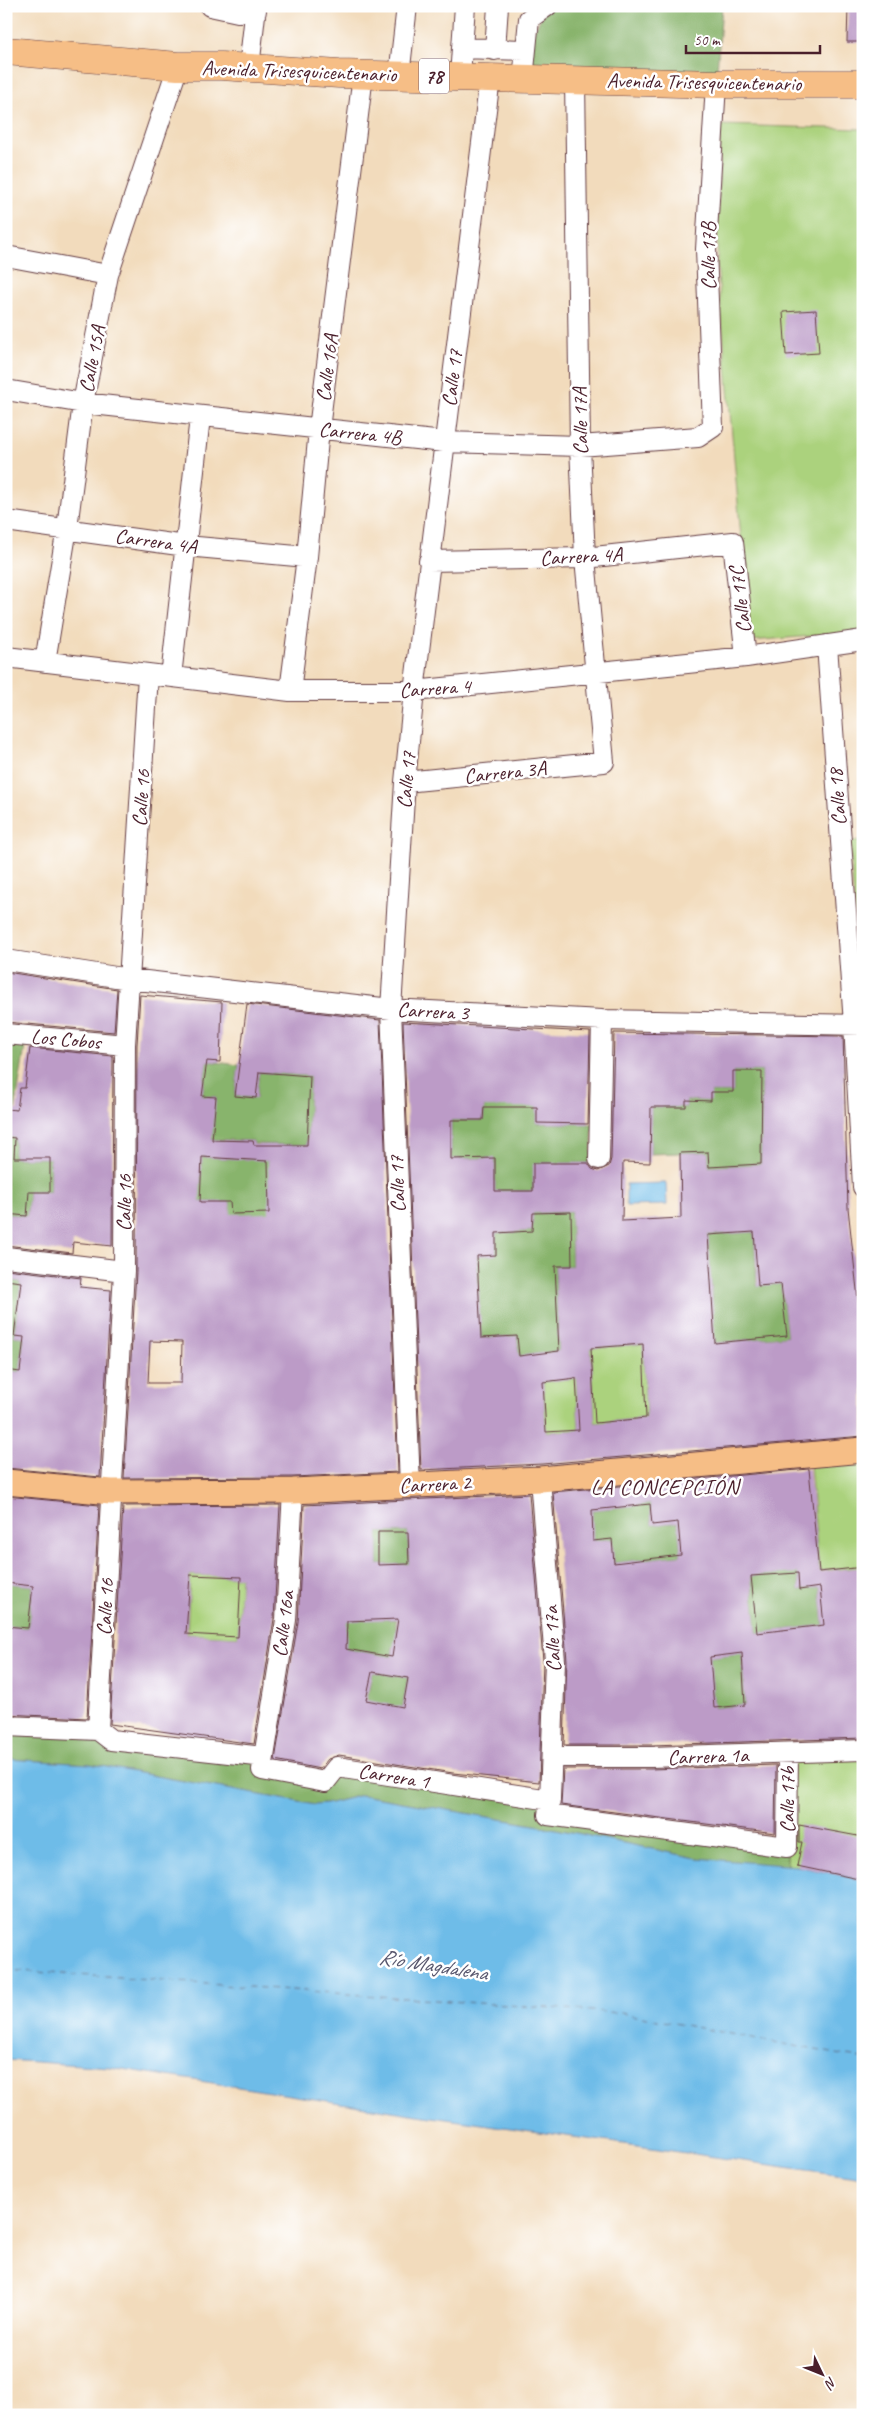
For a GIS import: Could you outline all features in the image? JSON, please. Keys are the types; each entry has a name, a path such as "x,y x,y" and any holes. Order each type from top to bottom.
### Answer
{"highway":[{"name":"Avenida Trisesquicentenario","path":"6,51 178,66 363,75 716,84 863,84"}],"main road":[{"name":"Carrera 2","path":"6,1482 112,1492 293,1491 540,1479 863,1450"}],"street":[{"path":"210,6 238,12 256,9 249,68"},
{"path":"400,76 407,6"},
{"path":"460,76 465,6"},
{"path":"495,50 498,6"},
{"path":"523,80 524,50 529,20 547,6"},
{"path":"462,48 524,50"},
{"name":"Calle 15A","path":"45,662 67,528 83,403 108,275 178,66"},
{"name":"Calle 16A","path":"290,691 307,557 319,429 363,75"},
{"name":"Calle 17","path":"410,1486 391,1009 405,782 414,691 490,78"},
{"name":"Calle 17A","path":"575,80 580,446 585,558 604,762"},
{"name":"Calle 17B","path":"713,428 706,249 716,84"},
{"path":"6,256 108,275"},
{"name":"Carrera 4B","path":"6,390 83,403 200,417 444,442 580,446 698,437 713,428"},
{"path":"171,677 200,417"},
{"name":"Carrera 4A","path":"6,521 186,546 307,557"},
{"name":"Carrera 4A","path":"429,561 585,558 733,542"},
{"name":"Calle 17C","path":"733,542 746,657"},
{"name":"Carrera 4","path":"6,657 290,691 414,691 746,657 863,640"},
{"name":"Calle 18","path":"827,645 858,1024 863,1187"},
{"name":"Calle 16","path":"98,1730 124,1271 126,1045 129,979 148,675"},
{"name":"Carrera 3A","path":"405,782 604,762"},
{"name":"Carrera 3","path":"6,960 129,979 391,1009 602,1020 858,1024"},
{"path":"599,1159 602,1020"},
{"name":"Los Cobos","path":"6,1034 126,1045"},
{"path":"6,1257 124,1271"},
{"name":"Calle 17a","path":"540,1479 554,1661 553,1757 550,1800"},
{"name":"Calle 16a","path":"264,1757 286,1620 293,1491"},
{"path":"6,1726 98,1730 111,1740 264,1757"},
{"name":"Carrera 1a","path":"553,1757 650,1757 863,1750"},
{"name":"Calle 17b","path":"550,1800 548,1815 787,1847 788,1753"},
{"name":"Carrera 1","path":"264,1757 262,1770 325,1782 337,1768 550,1800"}],"green space":[{"path":"547,6 722,6 716,84 523,80 524,50"},
{"path":"720,125 863,129 863,632 750,641 717,263"},
{"path":"849,841 863,841 863,1008"},
{"path":"6,1039 26,1041 15,1110 6,1109"},
{"path":"207,1061 239,1065 235,1096 256,1098 259,1072 310,1076 307,1145 254,1144 253,1141 201,1139 216,1097 202,1096"},
{"path":"733,1071 762,1071 761,1164 709,1167 708,1152 650,1154 651,1107 686,1107 686,1100 710,1101 711,1092 733,1092"},
{"path":"485,1094 537,1107 537,1123 593,1124 591,1163 534,1163 533,1191 495,1191 495,1158 451,1159 451,1120 483,1120"},
{"path":"9,1134 15,1134 14,1158 50,1158 50,1192 29,1192 27,1216 6,1214 6,1137 9,1138"},
{"path":"202,1157 268,1160 278,1214 231,1228 230,1202 185,1202 201,1183"},
{"path":"571,1212 572,1266 555,1266 559,1351 519,1356 517,1336 481,1338 477,1256 496,1255 496,1233 532,1231 533,1213"},
{"path":"754,1232 757,1285 781,1284 787,1336 715,1343 708,1235"},
{"path":"6,1280 21,1282 14,1336 24,1337 20,1372 6,1370"},
{"path":"643,1344 646,1418 595,1423 591,1348"},
{"path":"576,1378 579,1430 546,1432 543,1382"},
{"path":"863,1450 863,1567 819,1571 809,1454"},
{"path":"650,1504 652,1525 678,1522 681,1555 614,1563 612,1539 593,1541 592,1510"},
{"path":"378,1532 408,1532 409,1564 378,1565"},
{"path":"798,1572 799,1590 820,1587 824,1625 757,1633 751,1576"},
{"path":"190,1575 241,1577 238,1637 187,1634"},
{"path":"6,1583 33,1586 28,1628 6,1626"},
{"path":"396,1619 396,1631 433,1632 432,1653 393,1647 392,1657 333,1647 347,1620"},
{"path":"742,1653 745,1705 714,1708 710,1657"},
{"path":"372,1672 408,1678 401,1715 367,1700"},
{"path":"6,1726 264,1757 262,1770 324,1782 337,1767 550,1800 548,1815 787,1847 787,1867 696,1858 551,1828 362,1795 315,1805 90,1764 6,1759"},
{"path":"863,1750 863,1880 797,1866 787,1867 788,1753"}],"water":[{"path":"666,1183 667,1205 626,1206 626,1184"},
{"name":"Río Magdalena","path":"6,1759 90,1764 315,1805 362,1795 551,1828 696,1858 797,1866 863,1880 863,2178 411,2114 110,2067 6,2060"}],"building":[{"path":"848,6 863,6 863,42 847,42"},
{"path":"816,310 819,353 786,355 783,312"},
{"path":"6,972 117,989 114,1032 6,1022"},
{"path":"140,995 222,1002 220,1062 207,1061 202,1096 216,1097 212,1140 253,1141 254,1145 307,1145 310,1076 259,1072 256,1098 235,1096 247,1004 380,1020 398,1472 293,1477 124,1478 136,1272 137,1045","holes":["202,1157 268,1161 269,1213 231,1214 230,1202 200,1202","150,1341 182,1342 181,1383 148,1383"]},
{"path":"403,1022 590,1032 588,1124 537,1123 537,1107 484,1107 483,1120 451,1120 451,1159 495,1158 495,1191 533,1191 533,1163 588,1163 592,1169 598,1171 609,1166 611,1159 614,1033 843,1036 848,1208 863,1345 863,1436 542,1464 421,1470","holes":["733,1071 762,1071 761,1164 709,1167 708,1152 680,1153 681,1218 622,1221 623,1162 650,1163 651,1107 686,1107 686,1100 711,1101 711,1092 733,1092","571,1212 572,1266 555,1266 559,1351 519,1356 517,1336 481,1338 477,1256 496,1255 496,1233 532,1231 533,1213","754,1232 758,1286 781,1284 787,1336 715,1343 708,1235","643,1344 646,1418 595,1423 591,1348","576,1378 579,1430 546,1432 543,1382"]},
{"path":"30,1048 113,1056 112,1246 73,1242 72,1253 6,1245 6,1214 27,1216 29,1192 50,1192 50,1158 14,1158 15,1138 6,1137 6,1109 17,1110 20,1088 25,1088"},
{"path":"6,1269 81,1278 80,1287 111,1290 100,1477 6,1468 6,1370 20,1372 24,1337 14,1336 21,1282 6,1280"},
{"path":"809,1469 819,1572 863,1567 863,1738 651,1745 564,1745 567,1660 553,1492","holes":["650,1504 652,1525 678,1522 681,1555 614,1563 612,1539 593,1541 592,1510","798,1573 799,1590 820,1587 824,1625 757,1633 751,1576","742,1653 745,1705 714,1708 710,1657"]},
{"path":"529,1494 543,1661 539,1782 453,1773 339,1755 328,1759 320,1769 275,1760 298,1622 304,1505","holes":["378,1532 408,1532 409,1564 378,1565","398,1619 392,1657 346,1649 347,1621","372,1672 408,1678 403,1707 366,1700"]},
{"path":"6,1496 99,1505 87,1718 6,1714 6,1626 28,1628 33,1586 6,1583"},
{"path":"280,1505 274,1619 254,1744 110,1724 123,1506","holes":["190,1575 241,1577 238,1637 186,1634"]},
{"path":"776,1765 775,1833 561,1805 563,1769 651,1769"},
{"path":"799,1825 863,1837 863,1880 797,1866 802,1842 799,1842"}],"ferry route":[{"path":"6,1970 621,2013 863,2059"}],"district":[{"name":"LA CONCEPCIÓN","path":"665,1487"}]}
